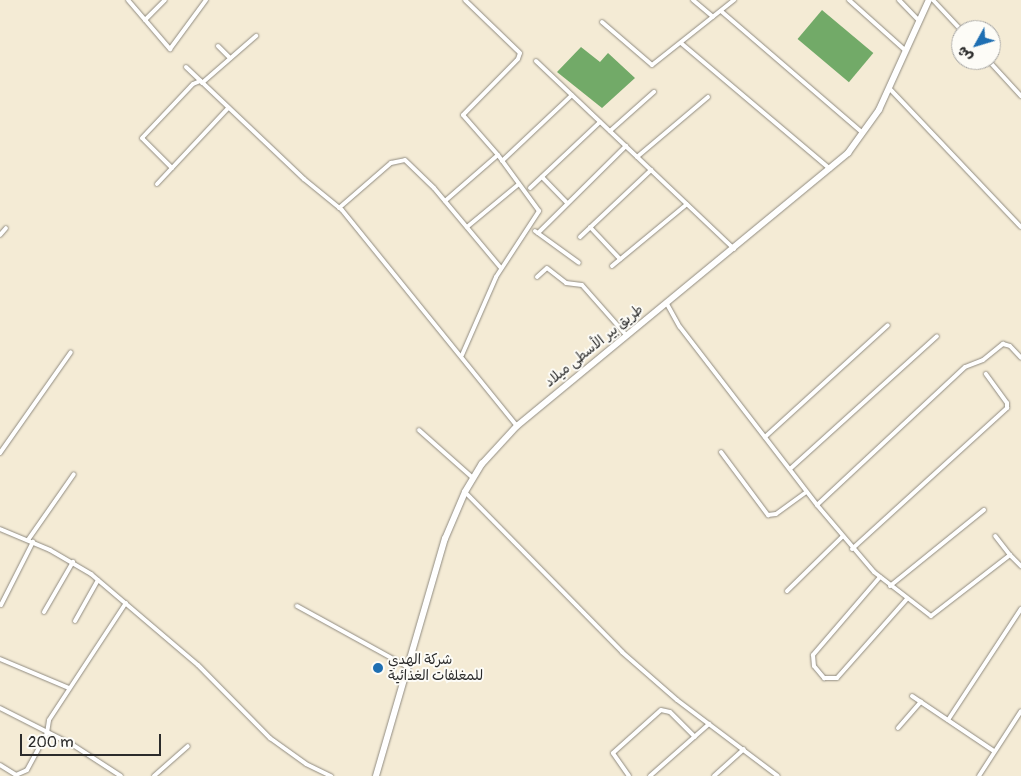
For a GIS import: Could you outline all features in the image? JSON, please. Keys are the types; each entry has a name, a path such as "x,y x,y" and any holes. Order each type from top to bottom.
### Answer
{"main road":[{"name":"طريق بير الأسطى ميلاد","path":"376,776 445,539 473,478 517,426 830,170 864,134 890,89 929,0"}],"street":[{"path":"128,0 171,48 206,0"},
{"path":"145,20 165,0"},
{"path":"462,355 501,268 538,213 498,155 463,113 518,59 520,53 465,0"},
{"path":"693,0 713,17"},
{"path":"602,22 651,65 734,0"},
{"path":"849,0 906,51"},
{"path":"899,0 919,21"},
{"path":"933,0 952,20"},
{"path":"720,11 864,134"},
{"path":"172,168 142,138 193,84 201,82 256,36"},
{"path":"681,43 830,170"},
{"path":"218,46 230,58"},
{"path":"536,61 734,249"},
{"path":"186,67 228,108 339,208 462,355 517,426"},
{"path":"997,70 1021,96"},
{"path":"890,89 1021,227"},
{"path":"610,131 654,92"},
{"path":"502,161 572,95"},
{"path":"637,157 708,97"},
{"path":"157,184 228,108"},
{"path":"530,188 600,122"},
{"path":"579,264 536,232 626,146"},
{"path":"445,200 498,155"},
{"path":"339,208 398,160 408,162 445,200 501,268"},
{"path":"580,237 651,170"},
{"path":"542,176 566,202"},
{"path":"467,227 519,184"},
{"path":"612,266 687,204"},
{"path":"590,227 620,259"},
{"path":"0,234 6,228"},
{"path":"537,277 547,268 566,283 582,285 628,336"},
{"path":"667,304 680,327 852,549 890,586 928,615 937,614 1010,555"},
{"path":"765,437 888,325"},
{"path":"790,469 937,336"},
{"path":"817,505 965,367 983,360 1003,344 1010,346 1021,358"},
{"path":"0,453 71,352"},
{"path":"852,549 1007,408 1008,403 986,374"},
{"path":"419,430 473,478"},
{"path":"721,452 768,515 776,514 806,492"},
{"path":"28,540 74,474"},
{"path":"465,492 622,652 777,776"},
{"path":"890,586 984,510"},
{"path":"0,529 33,542 73,562 98,580 198,665 270,738 294,756 331,776"},
{"path":"787,591 843,536"},
{"path":"995,536 1021,566"},
{"path":"0,604 33,542"},
{"path":"44,612 73,562"},
{"path":"880,577 813,655 814,666 824,678 837,678 907,599"},
{"path":"76,621 98,580"},
{"path":"0,765 16,775 23,773 47,733 49,720 126,604"},
{"path":"297,606 408,667"},
{"path":"948,720 1021,609"},
{"path":"0,659 69,688"},
{"path":"912,696 994,751"},
{"path":"898,728 921,702"},
{"path":"0,708 121,776"},
{"path":"629,776 614,753 661,710 670,712 695,737"},
{"path":"979,776 1021,711"},
{"path":"650,776 710,724"},
{"path":"154,776 188,746"},
{"path":"714,776 744,750"}],"green space":[{"path":"822,10 873,53 849,82 798,39"},
{"path":"581,47 600,62 608,53 635,78 602,108 557,72"}],"place":[{"name":"شركة الهدي للمغلفات الغذائية","path":"378,668"}]}
